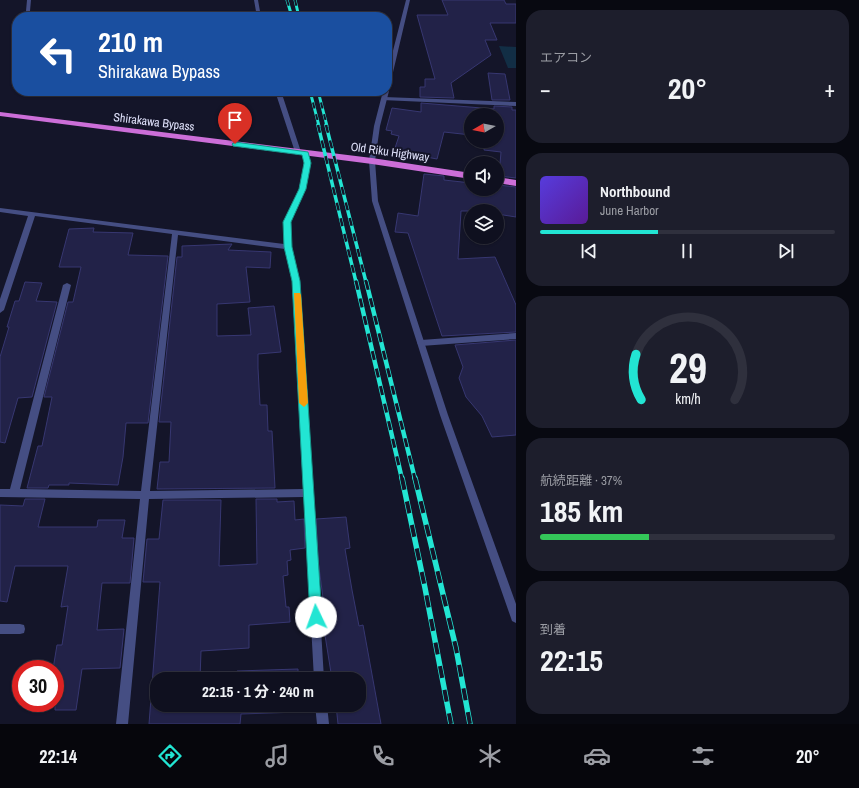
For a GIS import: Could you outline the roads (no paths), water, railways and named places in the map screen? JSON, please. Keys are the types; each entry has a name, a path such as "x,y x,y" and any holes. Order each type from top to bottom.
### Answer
{"highway":[{"name":"Shirakawa Bypass","path":"0,114 302,153"},
{"name":"Old Riku Highway","path":"302,153 464,175"},
{"path":"504,181 516,182"}],"street":[{"path":"28,12 29,0"},
{"path":"256,0 258,12"},
{"path":"392,65 408,0"},
{"path":"280,96 307,163 302,189 287,222 288,247 296,281 319,672"},
{"path":"385,96 377,126 372,162 376,201 444,414 516,618"},
{"path":"384,99 516,104"},
{"path":"0,210 175,234 288,247"},
{"path":"0,310 32,214"},
{"path":"122,724 145,495 175,234"},
{"path":"14,493 67,285"},
{"path":"421,343 516,336"},
{"path":"0,493 145,495 309,494"},
{"path":"0,629 20,629"},
{"path":"322,712 323,724"}],"water":[{"path":"499,46 516,47 516,68 508,68"}],"railway":[{"path":"287,0 291,12"},
{"path":"295,0 298,12"},
{"path":"311,96 319,126"},
{"path":"319,96 327,126"},
{"path":"318,125 356,282"},
{"path":"326,125 366,282"},
{"path":"356,281 402,479"},
{"path":"366,281 415,479"},
{"path":"402,478 451,724"},
{"path":"415,478 456,648 470,724"}]}
